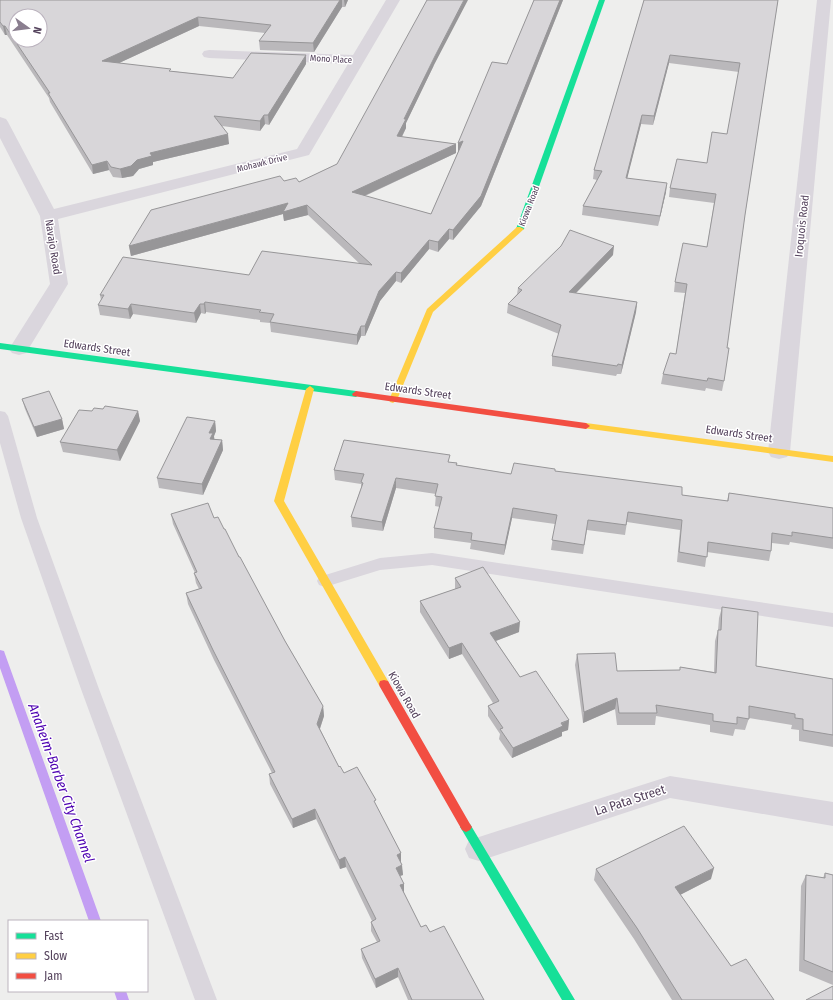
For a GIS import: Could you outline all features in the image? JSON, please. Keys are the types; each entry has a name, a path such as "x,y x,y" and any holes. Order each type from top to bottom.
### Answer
{"street":[{"name":"Mohawk Drive","path":"49,216 303,152 393,0"},
{"name":"Kiowa Road","path":"393,400 430,311 522,228 602,0"},
{"name":"Iroquois Road","path":"779,452 824,0"},
{"name":"Mono Place","path":"209,54 357,60"},
{"name":"Navajo Road","path":"0,122 49,216 59,284 5,348"},
{"name":"Edwards Street","path":"5,348 833,459"},
{"name":"Kiowa Road","path":"310,389 279,501 479,849 569,1000"},
{"name":"La Pata Street","path":"479,849 670,787 833,814"}],"lane":[{"path":"0,416 35,533 93,696 206,1000"},
{"path":"325,581 380,564 432,560 833,620"}],"building":[{"path":"0,0 340,0 313,43 259,41 271,25 198,17 102,61 171,69 169,71 233,78 251,53 306,55 268,115 264,115 260,121 214,116 228,134 150,153 152,156 137,160 131,166 120,169 111,167 107,161 92,165 48,93 50,93 20,48 48,48 48,8 8,8 8,30 5,26 3,26 0,22"},
{"path":"427,0 464,0 435,56 397,136 456,144 352,192 431,214 463,141 458,143 492,62 507,64 534,0 560,0 481,196 453,230 449,229 438,242 429,240 401,273 396,272 379,291 365,326 361,326 357,335 270,322 274,314 259,312 261,310 205,302 204,304 200,304 194,313 131,304 128,309 98,305 104,295 100,295 123,257 249,275 262,251 372,265 307,205 283,212 288,203 129,246 151,210 280,176 284,181 296,178 299,182 337,164"},
{"path":"644,0 778,0 745,215 724,381 708,378 707,381 663,374 670,353 676,354 687,284 675,282 683,243 707,247 716,194 670,188 677,159 707,163 712,132 727,134 740,63 670,55 654,116 642,115 626,178 667,183 660,216 583,206 602,171 594,170"},
{"path":"570,230 614,246 569,292 637,302 622,365 618,364 617,366 552,356 561,325 508,304 522,290 518,288 561,246"},
{"path":"49,391 62,419 34,427 22,399"},
{"path":"105,406 138,411 117,450 60,442 79,410 92,411 94,408 103,409"},
{"path":"187,417 215,421 209,433 213,433 210,439 222,440 202,484 157,478"},
{"path":"344,440 450,455 448,462 457,463 456,465 511,474 514,463 555,469 555,471 682,487 682,495 728,501 729,493 833,508 833,538 792,532 792,536 772,533 771,551 708,542 707,557 679,552 682,520 628,512 626,525 588,520 584,545 552,540 557,515 513,508 505,545 471,540 472,533 434,528 442,497 435,496 438,484 396,478 382,522 351,517 363,483 361,482 364,474 334,470"},
{"path":"208,503 214,518 218,517 225,529 285,641 323,706 317,724 339,767 340,766 344,773 357,767 376,800 374,801 401,853 397,855 402,865 396,868 404,884 400,885 421,927 426,925 430,932 444,926 484,1000 412,1000 398,968 375,979 361,949 380,941 371,922 376,919 345,857 339,860 315,809 292,819 269,774 275,772 213,650 186,593 202,588 194,573 197,572 171,514"},
{"path":"483,567 520,622 490,633 520,677 536,671 569,720 561,723 563,726 513,748 500,729 503,728 488,706 499,701 462,643 449,648 420,601 461,587 455,578"},
{"path":"722,607 758,612 756,666 833,679 833,735 803,730 803,719 795,718 795,714 749,706 749,719 737,717 737,724 713,721 713,714 656,705 657,713 619,713 617,698 584,712 577,654 615,653 617,671 680,670 680,667 716,673 718,630 721,630"},
{"path":"684,826 714,868 675,887 731,966 746,959 774,1000 682,1000 637,928 596,869"},
{"path":"825,873 833,875 833,972 804,960 806,875 825,878"},
{"path":"833,986 833,1000 806,1000"}],"waterway":[{"name":"Anaheim-Barber City Channel","path":"0,654 95,920"},
{"name":"Anaheim-Barber City Channel","path":"120,992 123,1000"}],"traffic: fast":[{"path":"520,229 602,0"},
{"path":"0,346 356,394"},
{"path":"466,827 569,1000"}],"traffic: slow":[{"path":"393,400 430,311 520,229"},
{"path":"310,389 279,501 384,684"},
{"path":"586,426 833,459"}],"traffic: jam":[{"path":"356,394 586,426"},
{"path":"384,684 466,827"}]}
